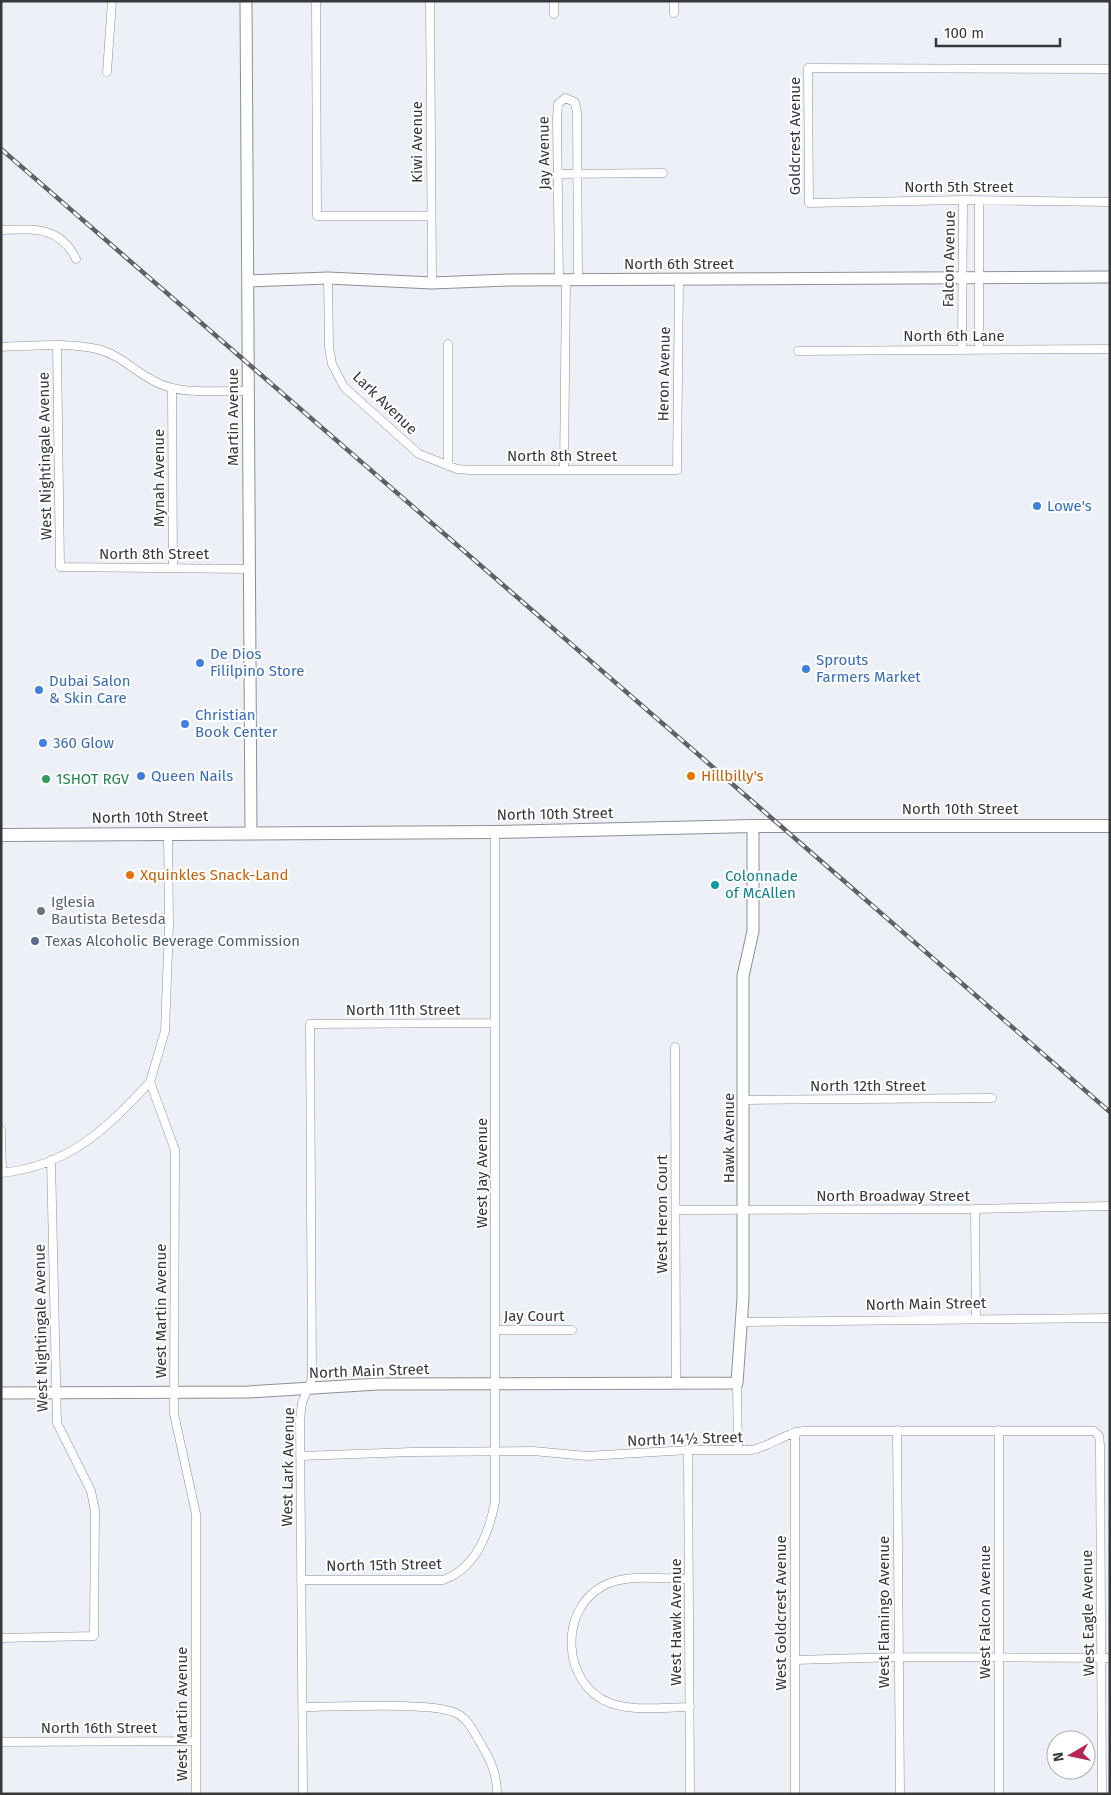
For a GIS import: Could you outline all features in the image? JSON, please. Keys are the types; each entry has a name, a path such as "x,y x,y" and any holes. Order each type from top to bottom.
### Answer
{"main road":[{"name":"North 10th Street","path":"1,835 495,832 753,826 1110,826"}],"street":[{"path":"108,72 112,1"},
{"name":"Martin Avenue","path":"246,1 251,833"},
{"path":"316,1 317,216 430,216"},
{"name":"Kiwi Avenue","path":"430,1 430,216 432,283"},
{"path":"554,1 554,14"},
{"path":"674,1 674,13"},
{"name":"Goldcrest Avenue","path":"809,203 808,68 1110,69"},
{"name":"Jay Avenue","path":"564,469 562,280 557,109 558,104 565,98 575,102 576,107 578,279"},
{"path":"558,174 663,173"},
{"name":"North 5th Street","path":"809,203 963,200 1110,202"},
{"name":"Falcon Avenue","path":"962,349 963,200"},
{"name":"Falcon Avenue","path":"979,200 979,349"},
{"path":"1,230 28,230 54,233 65,240 76,259"},
{"name":"North 6th Street","path":"248,281 328,278 432,283 578,279 1110,277"},
{"name":"Lark Avenue","path":"328,278 329,347 332,364 344,387 419,454 448,466"},
{"name":"Heron Avenue","path":"677,470 679,279"},
{"path":"448,344 448,466"},
{"path":"1,347 57,345 98,349 118,358 154,382 172,388 249,390"},
{"name":"West Nightingale Avenue","path":"57,345 60,567"},
{"name":"North 6th Lane","path":"798,350 1110,349"},
{"name":"Mynah Avenue","path":"172,388 173,568"},
{"name":"North 8th Street","path":"448,466 470,470 677,470"},
{"name":"North 8th Street","path":"60,567 248,569"},
{"name":"Hawk Avenue","path":"738,1450 737,1382 742,1322 744,1210 743,976 753,931 753,826"},
{"name":"West Jay Avenue","path":"492,1515 496,1383 495,832"},
{"path":"1,1130 2,1173 27,1170 85,1144 115,1119 150,1082 165,1031 169,925 168,833"},
{"name":"North 11th Street","path":"310,1024 496,1023"},
{"name":"West Lark Avenue","path":"303,1794 300,1456 302,1403 310,1388 312,1379 310,1024"},
{"name":"West Heron Court","path":"676,1047 676,1382"},
{"name":"West Martin Avenue","path":"150,1082 175,1150 175,1423 196,1514 196,1794"},
{"name":"North 12th Street","path":"744,1100 992,1098"},
{"name":"West Nightingale Avenue","path":"1,1638 94,1636 95,1511 91,1491 57,1423 51,1160"},
{"name":"North Broadway Street","path":"676,1210 976,1210 1110,1206"},
{"path":"976,1210 976,1319"},
{"name":"North Main Street","path":"742,1322 1110,1318"},
{"name":"Jay Court","path":"496,1330 572,1330"},
{"name":"North Main Street","path":"1,1393 248,1392 378,1384 737,1382"},
{"name":"West Flamingo Avenue","path":"897,1430 900,1794"},
{"name":"West Falcon Avenue","path":"999,1430 999,1794"},
{"name":"North 14½ Street","path":"300,1456 412,1452 533,1451 587,1456 688,1450 738,1450 761,1448 796,1432 1091,1430 1097,1433"},
{"name":"West Goldcrest Avenue","path":"796,1432 796,1794"},
{"name":"West Eagle Avenue","path":"1097,1433 1100,1445 1106,1658 1102,1794"},
{"name":"West Hawk Avenue","path":"688,1450 690,1794"},
{"name":"North 15th Street","path":"301,1580 443,1580 457,1574 466,1566 488,1531 492,1515"},
{"path":"689,1579 630,1579 602,1586 584,1602 578,1613 574,1625 572,1650 574,1665 582,1684 608,1702 626,1707 690,1707"},
{"path":"795,1660 898,1657 1106,1658"},
{"path":"303,1707 436,1707 449,1709 464,1718 492,1763 495,1772 496,1794"},
{"name":"North 16th Street","path":"1,1742 196,1742"}],"railway":[{"path":"1,149 1110,1112"}],"place":[{"name":"Lowe's","path":"1037,506"},
{"name":"De Dios Fililpino Store","path":"200,663"},
{"name":"Sprouts Farmers Market","path":"806,669"},
{"name":"Dubai Salon & Skin Care","path":"39,690"},
{"name":"Christian Book Center","path":"185,724"},
{"name":"360 Glow","path":"43,743"},
{"name":"Queen Nails","path":"141,776"},
{"name":"Hillbilly's","path":"691,776"},
{"name":"1SHOT RGV","path":"46,779"},
{"name":"Xquinkles Snack-Land","path":"130,875"},
{"name":"Colonnade of McAllen","path":"715,885"},
{"name":"Iglesia Bautista Betesda","path":"41,911"},
{"name":"Texas Alcoholic Beverage Commission","path":"35,941"}]}
